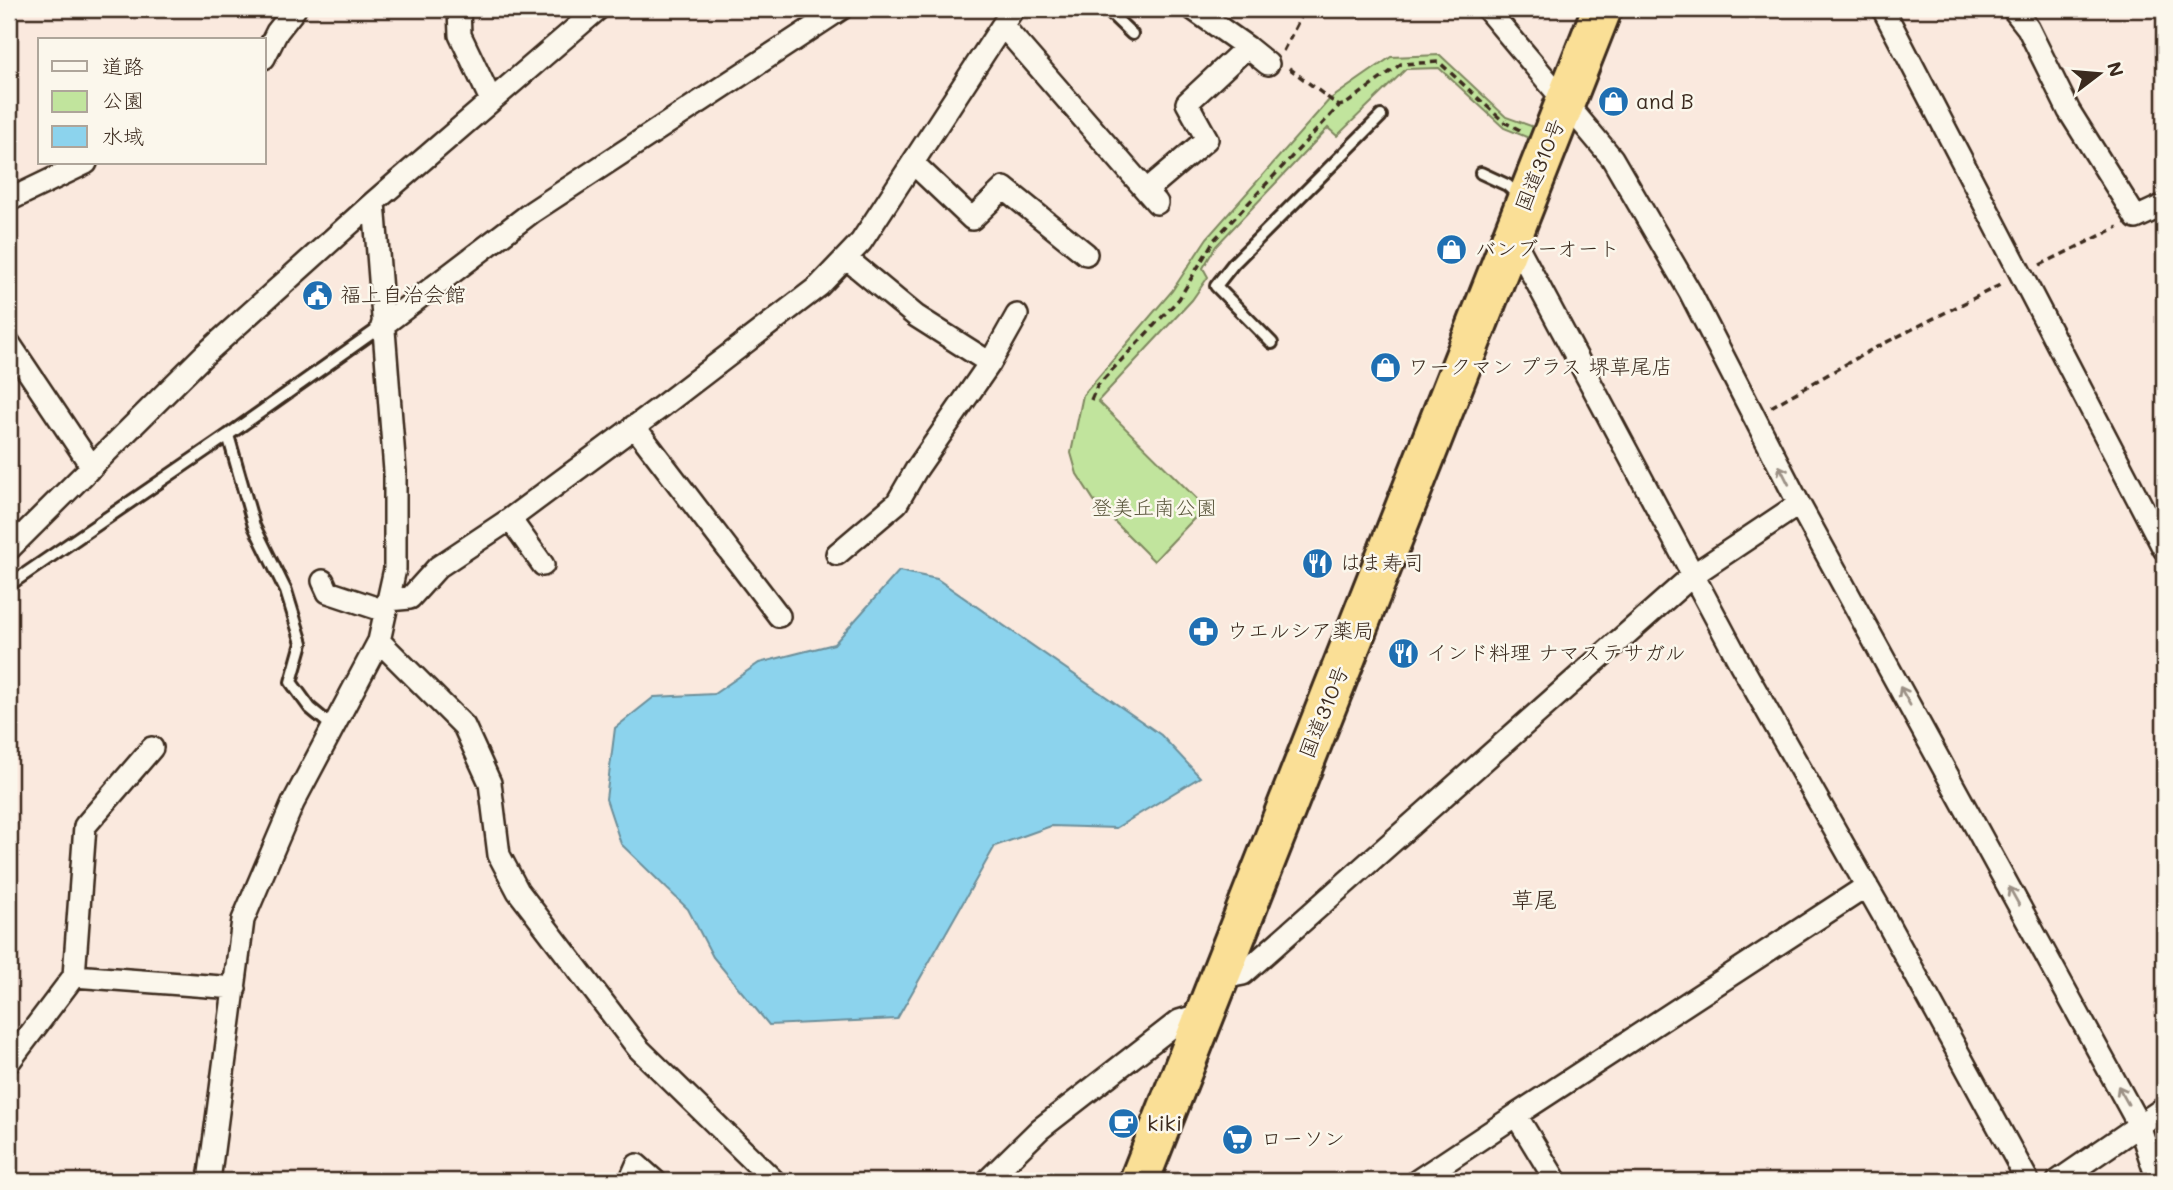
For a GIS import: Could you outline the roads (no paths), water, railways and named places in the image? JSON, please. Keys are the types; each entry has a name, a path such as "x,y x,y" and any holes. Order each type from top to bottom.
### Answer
{"highway":[{"name":"国道310号","path":"1139,1181 1602,9"}],"street":[{"path":"266,54 277,32 295,9"},
{"path":"459,9 460,35 491,100"},
{"path":"9,549 204,355 374,202 598,9"},
{"path":"382,326 532,212 841,9"},
{"path":"1487,9 1612,158 1690,292 1799,504 2140,1125 2158,1181"},
{"path":"1883,9 2164,549"},
{"path":"2013,9 2028,28 2069,111 2136,218 2164,205"},
{"path":"1197,10 1268,64"},
{"path":"323,581 328,592 386,606 410,598 438,567 510,519 819,285 861,242 1008,18 1152,196 1207,139 1187,103 1247,47"},
{"path":"913,163 972,219 1004,188 1086,254"},
{"path":"9,200 84,164"},
{"path":"209,1181 243,920 293,803 379,641 395,569 395,471 374,202"},
{"path":"1519,219 1693,575 2028,1181"},
{"path":"846,258 916,316 990,363"},
{"path":"837,554 897,503 916,470 990,363 1017,315"},
{"path":"9,343 92,467"},
{"path":"634,426 779,616"},
{"path":"987,1181 1040,1129 1243,974 1693,575 1799,504"},
{"path":"510,519 542,565"},
{"path":"379,641 464,726 490,783 499,855 518,891 638,1048 774,1181"},
{"path":"9,1062 74,976 85,826 152,748"},
{"path":"1417,1181 1867,886"},
{"path":"74,976 235,988"},
{"path":"2058,1181 2164,1108"},
{"path":"1516,1115 1556,1181"},
{"path":"630,1181 637,1165 655,1181"}],"lane":[{"path":"1106,9 1132,34"},
{"path":"1272,343 1216,286 1234,263 1381,116"},
{"path":"1481,173 1507,185 1519,219"},
{"path":"9,586 382,326"},
{"path":"228,435 254,526 286,590 302,643 291,682 310,708 333,727"}],"water":[{"path":"899,571 937,579 1161,735 1200,777 1116,828 1051,826 995,846 897,1019 769,1025 713,957 688,909 621,844 606,799 615,728 654,697 714,694 759,663 834,644"}],"place":[{"name":"and B","path":"1613,102"},
{"name":"バンブーオート","path":"1452,249"},
{"name":"福上自治会館","path":"317,295"},
{"name":"ワークマン プラス 堺草尾店","path":"1385,367"},
{"name":"はま寿司","path":"1317,563"},
{"name":"ウエルシア薬局","path":"1204,631"},
{"name":"インド料理 ナマステサガル","path":"1403,653"},
{"name":"kiki","path":"1124,1124"},
{"name":"ローソン","path":"1238,1139"}],"district":[{"name":"草尾","path":"1534,900"}],"park label":[{"name":"登美丘南公園","path":"1154,508"}]}
